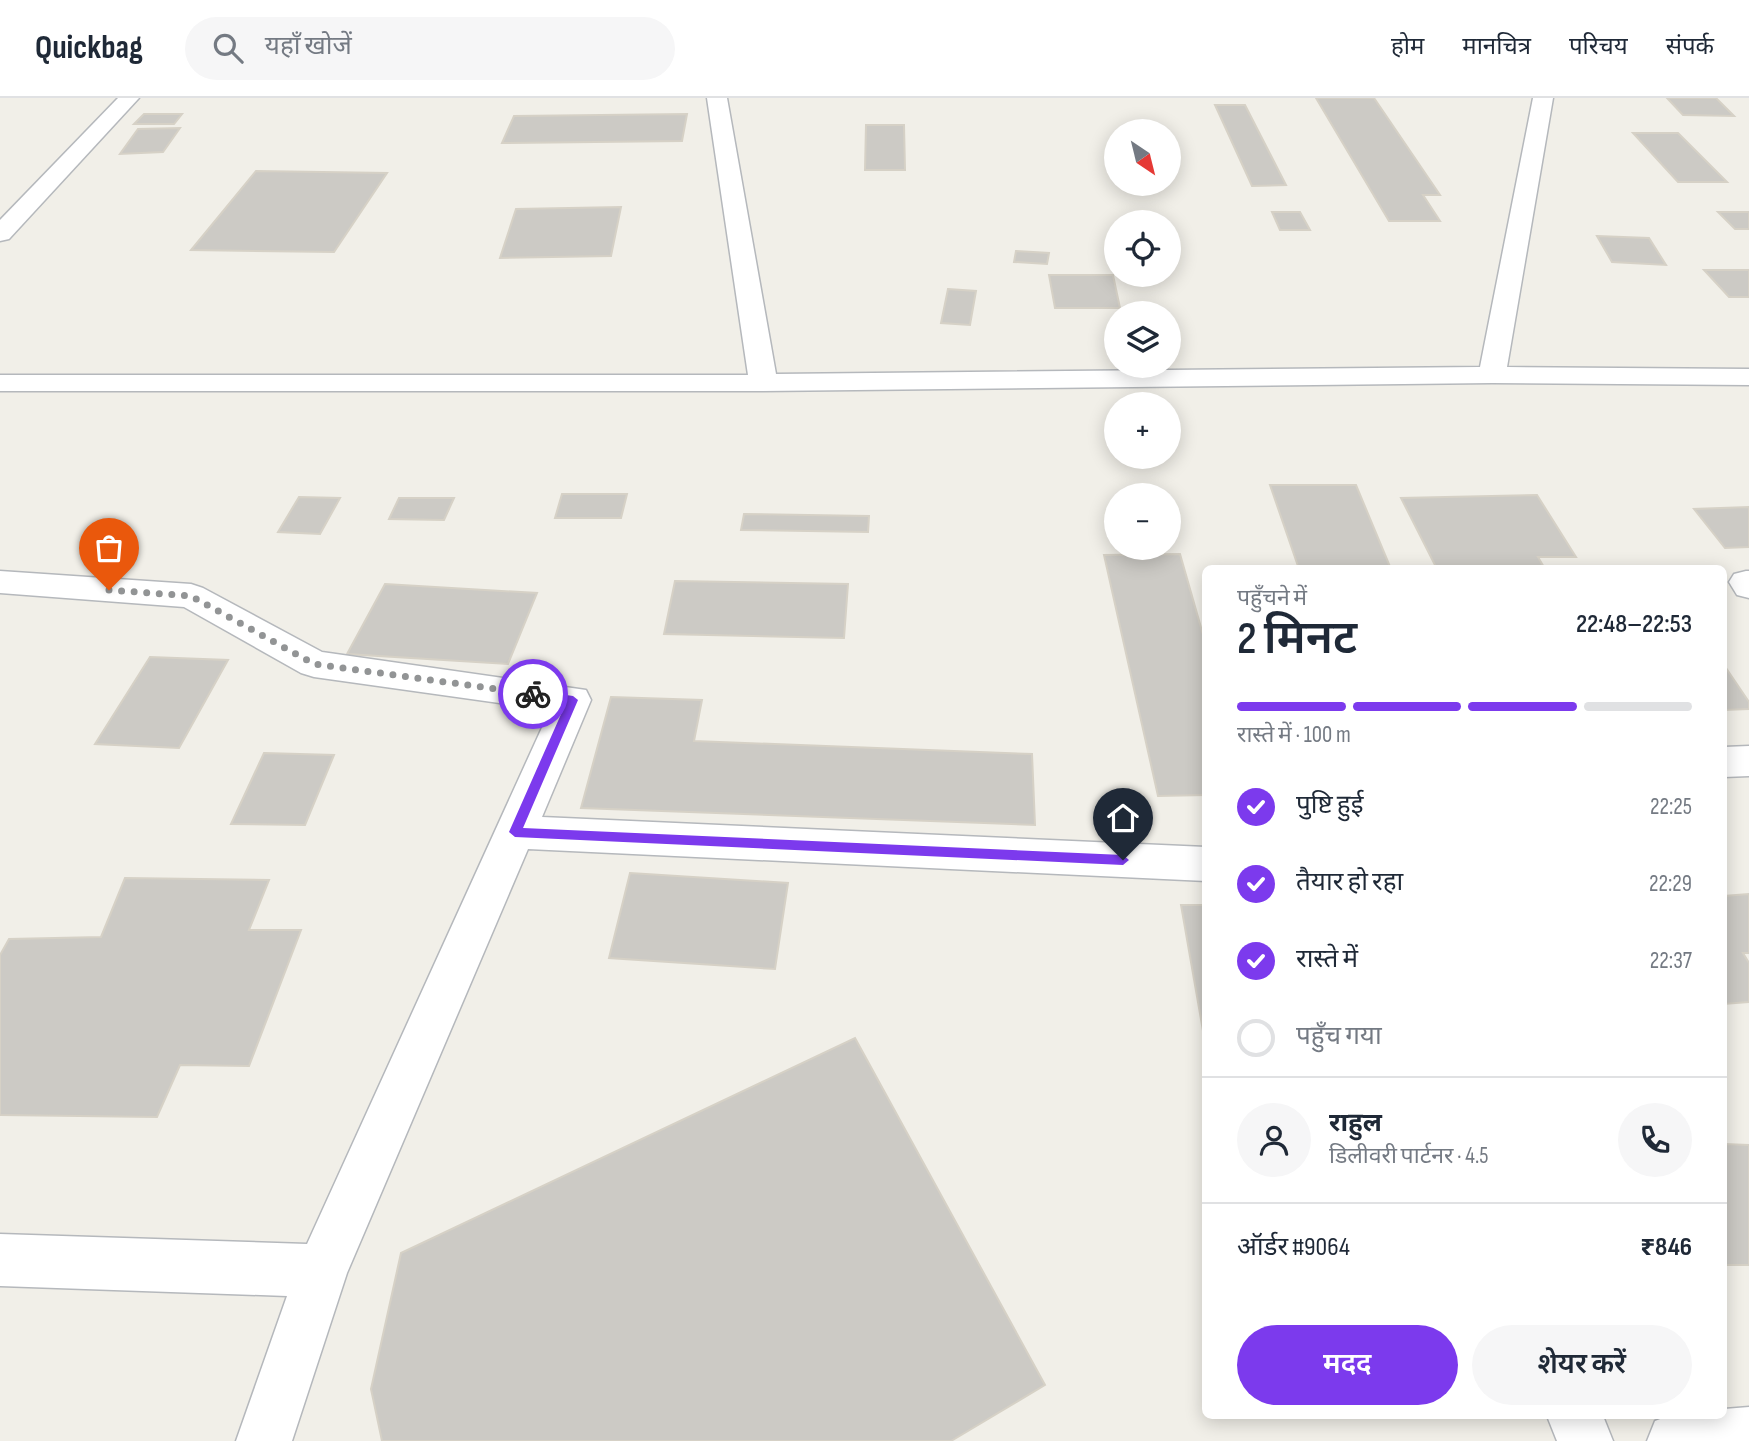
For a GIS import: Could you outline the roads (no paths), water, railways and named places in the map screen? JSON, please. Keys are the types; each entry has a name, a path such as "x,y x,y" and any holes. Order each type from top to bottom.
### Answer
{"street":[{"path":"0,234 130,98"},
{"path":"717,98 763,383"},
{"path":"1492,375 1543,98"},
{"path":"0,383 763,383 1492,375 1749,377"},
{"path":"0,582 191,596 314,664 573,700 322,1271 264,1441"},
{"path":"1727,762 1749,761"},
{"path":"515,832 1202,864"},
{"path":"0,1260 322,1271"},
{"path":"1577,1419 1585,1441"},
{"path":"1675,1441 1749,1435"}]}
